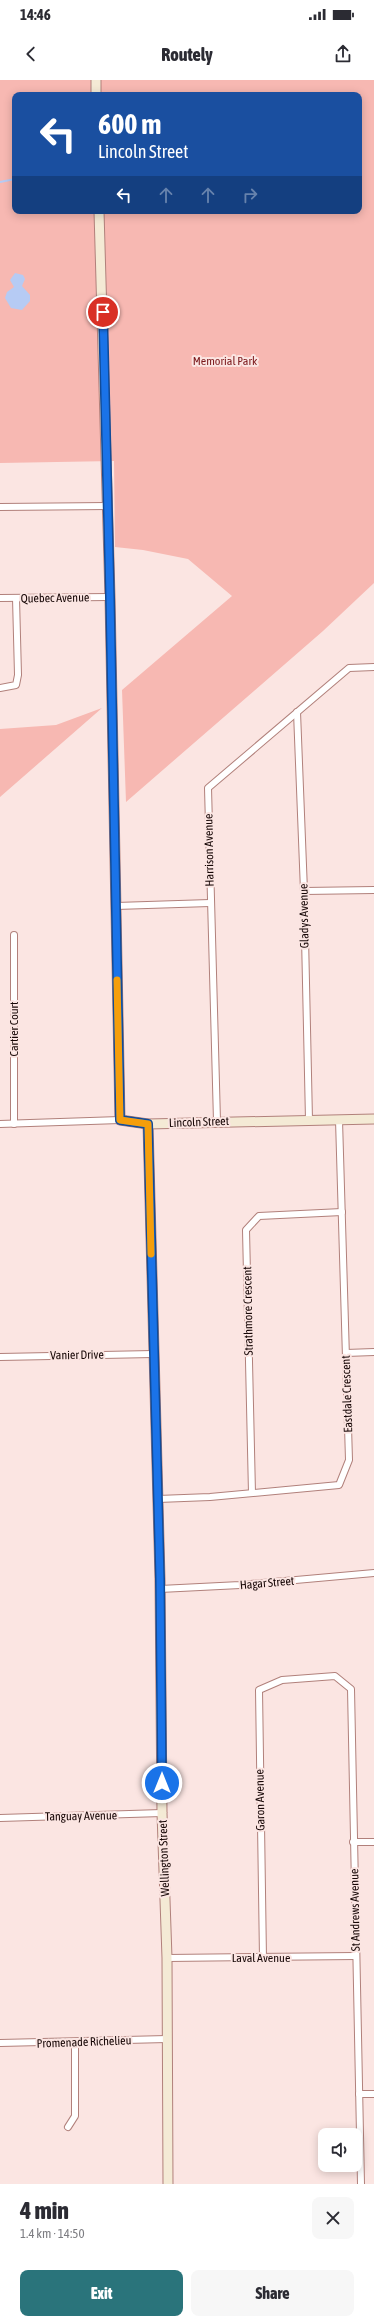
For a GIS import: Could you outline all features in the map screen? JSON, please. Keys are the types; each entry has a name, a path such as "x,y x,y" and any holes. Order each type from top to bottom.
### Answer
{"main road":[{"path":"96,80 96,92"},
{"path":"99,214 108,506 120,1120"},
{"name":"Lincoln Street","path":"120,1120 148,1124 217,1121 374,1119"},
{"name":"Wellington Street","path":"148,1124 160,1589 162,1813 167,1958 168,2184"}],"street":[{"path":"0,507 108,506"},
{"name":"Quebec Avenue","path":"0,598 110,597"},
{"path":"0,688 16,685 18,675 16,598"},
{"name":"Harrison Avenue","path":"217,1121 208,788 349,668 374,667"},
{"name":"Gladys Avenue","path":"297,712 304,891 309,1120"},
{"path":"304,891 374,890"},
{"path":"116,906 210,903"},
{"name":"Cartier Court","path":"14,935 14,1124"},
{"name":"Lincoln Street","path":"0,1124 120,1120"},
{"name":"Eastdale Crescent","path":"158,1499 252,1494 339,1485 349,1460 339,1120"},
{"name":"Strathmore Crescent","path":"252,1494 246,1230 259,1216 342,1212"},
{"path":"346,1353 374,1352"},
{"name":"Vanier Drive","path":"0,1356 154,1354"},
{"name":"Hagar Street","path":"160,1589 240,1585 374,1573"},
{"name":"St Andrews Avenue","path":"304,1678 335,1676 350,1689 360,2184"},
{"name":"Garon Avenue","path":"263,1958 258,1690 282,1680 304,1678"},
{"name":"Tanguay Avenue","path":"0,1818 162,1813"},
{"path":"353,1842 374,1842"},
{"name":"Laval Avenue","path":"167,1958 356,1956"},
{"name":"Promenade Richelieu","path":"0,2043 167,2039"},
{"path":"68,2127 75,2116 75,2042"},
{"path":"359,2094 374,2094"}],"green space":[{"name":"Memorial Park","path":"0,80 374,80 374,583 323,631 126,802 122,690 232,596 188,559 143,550 115,547 114,461 0,463"},
{"path":"102,708 0,797 0,729 56,725"}],"water":[{"path":"15,273 23,275 25,279 22,286 30,295 30,301 22,310 11,308 5,298 7,292 14,287 10,280"}],"waterway":[{"path":"0,182 12,180"}],"slow traffic":[{"path":"117,980 120,1120 148,1124 151,1254"}],"route":[{"path":"103,312 120,1120 148,1124 158,1499 158,1552 160,1579 162,1783"}]}
